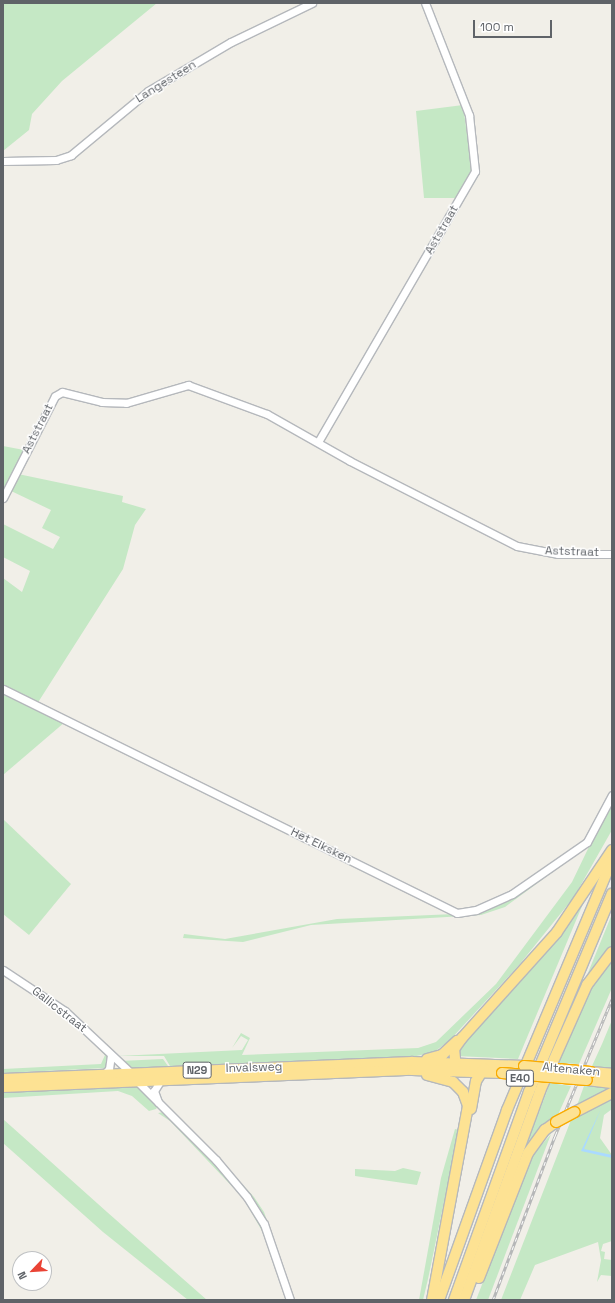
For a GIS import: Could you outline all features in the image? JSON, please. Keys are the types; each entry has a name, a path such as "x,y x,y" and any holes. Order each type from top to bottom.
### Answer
{"highway":[{"path":"456,1067 454,1049 556,932 612,850"},
{"name":"E40","path":"439,1300 507,1110 612,860"},
{"name":"E40","path":"454,1300 529,1092 612,894"},
{"path":"464,1300 540,1091 587,985 612,952"},
{"path":"412,1062 442,1055 462,1038"},
{"name":"Invalsweg","path":"3,1087 134,1077 412,1062 481,1071 504,1069"},
{"path":"432,1300 466,1125 481,1071 489,1065"},
{"name":"Invalsweg","path":"3,1079 104,1074 162,1080 403,1072 489,1065 504,1069"},
{"name":"Altenaken","path":"504,1069 589,1076 612,1074"},
{"path":"403,1072 443,1078 459,1087 467,1100 466,1125"},
{"name":"Altenaken","path":"589,1076 612,1082"},
{"path":"470,1300 523,1163 536,1139 556,1122 612,1093"}],"street":[{"name":"Langesteen","path":"3,161 56,160 71,155 148,91 237,39 312,3"},
{"name":"Aststraat","path":"318,442 475,171 469,114 425,3"},
{"name":"Aststraat","path":"3,498 50,403 62,392 102,402 126,403 188,385 267,414 518,546 558,554 612,554"},
{"name":"Het Eiksken","path":"3,689 457,913 476,910 512,894 587,842 612,795"},
{"name":"Gallicstraat","path":"3,970 65,1012 134,1077 216,1160 255,1208 264,1224 290,1300"},
{"path":"104,1074 109,1069 111,1055"},
{"path":"158,1102 154,1091 162,1080"}],"green space":[{"path":"3,3 157,3 62,81 32,114 29,130 3,151"},
{"path":"463,105 472,170 459,198 424,198 416,111"},
{"path":"3,446 24,450 3,492"},
{"path":"18,474 123,496 122,502 146,509 135,525 123,569 37,704 3,687 3,578 22,592 30,571 3,557 3,524 53,549 60,537 42,528 51,510 9,490"},
{"path":"3,691 65,722 3,775"},
{"path":"612,799 612,830 574,897 519,965 450,1040 434,1052 412,1057 176,1066 170,1066 164,1056 118,1056 242,1050 248,1040 241,1036 232,1048 241,1033 250,1038 242,1055 418,1048 436,1042 496,984 572,882"},
{"path":"3,819 71,884 29,935 3,914"},
{"path":"559,862 565,863 505,907 481,915 311,925 243,942 183,938 184,934 225,939 337,919 455,914 480,910"},
{"path":"585,899 518,1059 456,1056 457,1049"},
{"path":"612,914 612,948 596,964 583,985"},
{"path":"612,958 612,988 579,1064 558,1063 592,984"},
{"path":"612,1020 612,1068 592,1066 602,1044"},
{"path":"76,1023 108,1055 106,1068 3,1073 3,1069 101,1064 105,1055 73,1024"},
{"path":"163,1059 168,1066 130,1069 120,1061"},
{"path":"550,1083 571,1086 556,1119 519,1164"},
{"path":"137,1085 158,1106 156,1109 149,1111 132,1096 118,1091 3,1098 3,1092"},
{"path":"584,1086 612,1088 612,1090 576,1108"},
{"path":"612,1099 612,1109 604,1115 600,1138 612,1155 612,1241 603,1244 601,1251 605,1252 604,1259 612,1260 612,1276 601,1275 597,1282 601,1260 598,1242 535,1265 520,1300 501,1300 571,1120"},
{"path":"164,1112 231,1180 258,1218 288,1300 262,1231 243,1198 170,1121 158,1113"},
{"path":"3,1119 207,1300 188,1300 103,1232 3,1143"},
{"path":"455,1129 459,1130 428,1279 423,1300 419,1300 441,1178"},
{"path":"551,1134 488,1300 476,1300 532,1156"},
{"path":"222,1162 254,1197 264,1212 295,1300 293,1300 274,1244"},
{"path":"403,1168 421,1172 417,1185 355,1176 355,1169 395,1171"}],"water":[{"path":"601,1109 584,1149 612,1155 612,1158 581,1151"}],"railway":[{"path":"493,1300 555,1136 612,999"}]}
